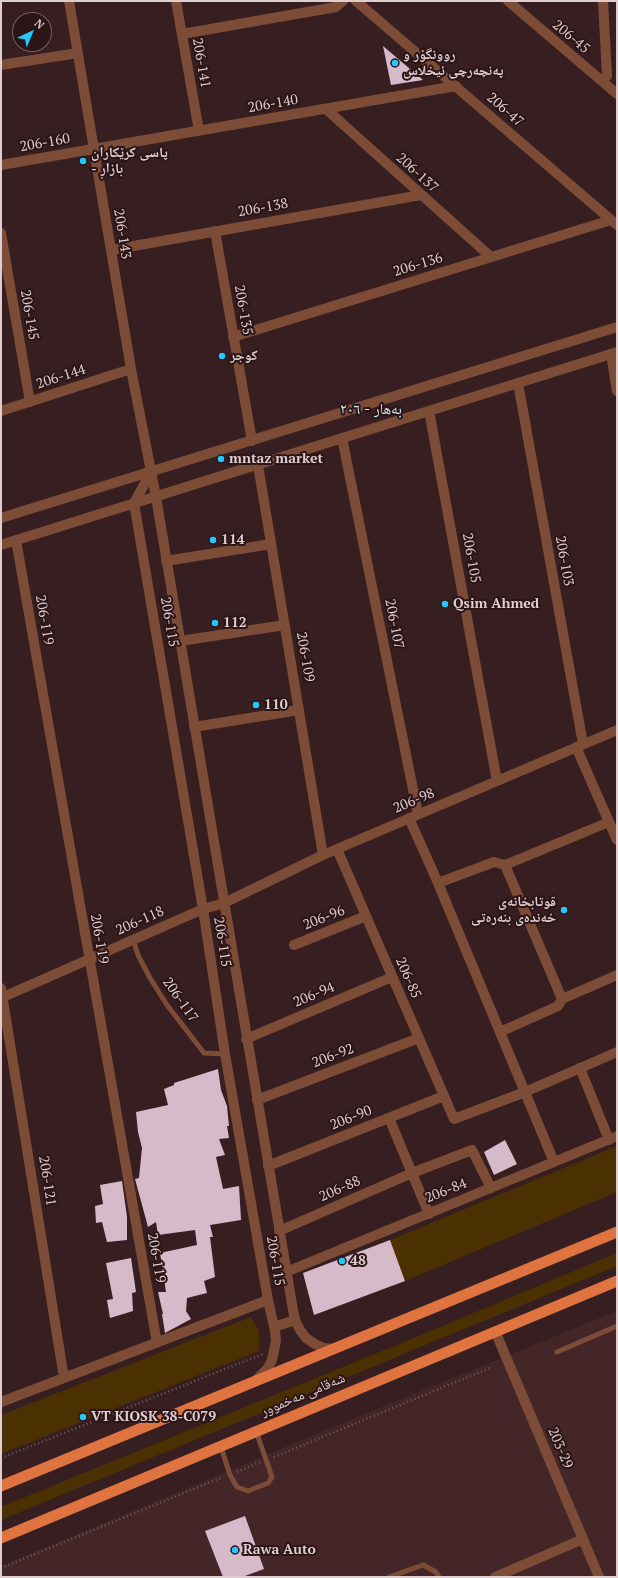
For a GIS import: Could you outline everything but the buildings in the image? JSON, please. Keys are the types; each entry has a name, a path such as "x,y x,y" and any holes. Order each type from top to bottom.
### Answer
{"highway":[{"path":"1,1486 257,1379 334,1349 617,1232"},
{"name":"شەقامی مەخموور","path":"1,1538 617,1281"}],"street":[{"name":"206-143","path":"70,1 131,368 156,497"},
{"name":"206-141","path":"176,1 199,131"},
{"path":"182,34 336,7 343,1"},
{"name":"206-47","path":"356,1 614,222"},
{"path":"603,1 604,78 617,75"},
{"name":"206-45","path":"513,3 604,78 617,94"},
{"path":"1,65 78,53"},
{"name":"206-140","path":"94,149 456,86"},
{"name":"206-137","path":"326,109 491,257"},
{"name":"206-160","path":"1,165 94,149"},
{"name":"206-138","path":"111,250 421,195"},
{"name":"206-136","path":"233,337 491,257 614,222"},
{"name":"206-135","path":"215,231 252,441"},
{"name":"206-145","path":"1,233 4,270 30,402"},
{"path":"1,518 617,328"},
{"path":"614,353 617,364"},
{"path":"1,545 614,353"},
{"path":"614,353 617,391"},
{"name":"206-144","path":"1,411 131,368"},
{"name":"206-103","path":"518,383 579,746 608,822 617,840"},
{"name":"206-105","path":"429,411 497,781"},
{"name":"206-107","path":"342,438 413,816 438,883 554,1162"},
{"name":"206-109","path":"258,465 323,855"},
{"path":"134,503 151,472"},
{"name":"206-115","path":"156,497 246,1039 295,1320 300,1330 310,1341 324,1348 334,1349"},
{"name":"206-115","path":"134,503 203,910 225,1054 276,1341 272,1360 268,1368 257,1379"},
{"name":"206-119","path":"16,540 157,1343"},
{"path":"166,561 271,544"},
{"path":"180,642 285,625"},
{"path":"194,727 299,710"},
{"name":"206-98","path":"224,903 323,855 617,730"},
{"path":"438,883 494,862 505,865 608,822"},
{"name":"206-85","path":"337,849 454,1119 525,1092"},
{"path":"505,865 562,999"},
{"name":"206-118","path":"2,994 89,960 133,939 203,910 224,903"},
{"name":"206-96","path":"294,945 366,916"},
{"path":"500,1032 558,1006 562,999 617,975"},
{"name":"206-94","path":"246,1039 392,977"},
{"name":"206-121","path":"2,994 64,1378"},
{"name":"206-92","path":"257,1100 419,1038"},
{"path":"525,1092 617,1052"},
{"path":"580,1068 613,1138"},
{"name":"206-90","path":"268,1166 444,1096"},
{"path":"389,1118 429,1214"},
{"name":"206-84","path":"286,1272 613,1138"},
{"name":"206-88","path":"279,1231 412,1173 472,1150 491,1188"},
{"path":"1,1402 268,1300"},
{"path":"274,1327 295,1320"},
{"name":"203-29","path":"495,1331 599,1577"},
{"path":"495,1577 583,1539"}],"lane":[{"name":"206-117","path":"133,939 138,955 150,978 167,1005 204,1053 225,1054"},
{"path":"557,1352 617,1326"},
{"path":"220,1446 230,1474 237,1487 248,1491 268,1483 272,1477 256,1431"},
{"path":"389,1577 423,1565 436,1572 439,1577"}],"path":[{"path":"1,1458 264,1353"},
{"path":"1,1568 490,1368"}],"shaded area":[{"path":"617,1146 617,1192 405,1281 390,1240"},
{"path":"617,1253 617,1266 1,1520 1,1507"},
{"path":"617,1311 617,1577 1,1577 1,1566 355,1418"},
{"path":"251,1317 259,1331 259,1351 1,1454 1,1415"}],"place":[{"name":"روونگۆر و په‌نچه‌رچی ئیخلاس","path":"395,63"},
{"name":"پاسی کرێکاران - بازاڕ","path":"83,161"},
{"name":"كوجر","path":"222,356"},
{"name":"mntaz market","path":"221,459"},
{"name":"114","path":"213,540"},
{"name":"Qsim Ahmed","path":"445,604"},
{"name":"112","path":"215,623"},
{"name":"110","path":"256,705"},
{"name":"قوتابخانەی خەندەی بنەرەتی","path":"564,910"},
{"name":"48","path":"342,1261"},
{"name":"VT KIOSK 38-C079","path":"83,1417"},
{"name":"Rawa Auto","path":"235,1550"}],"district":[{"name":"بەهار - ٢٠٦","path":"371,410"}]}
